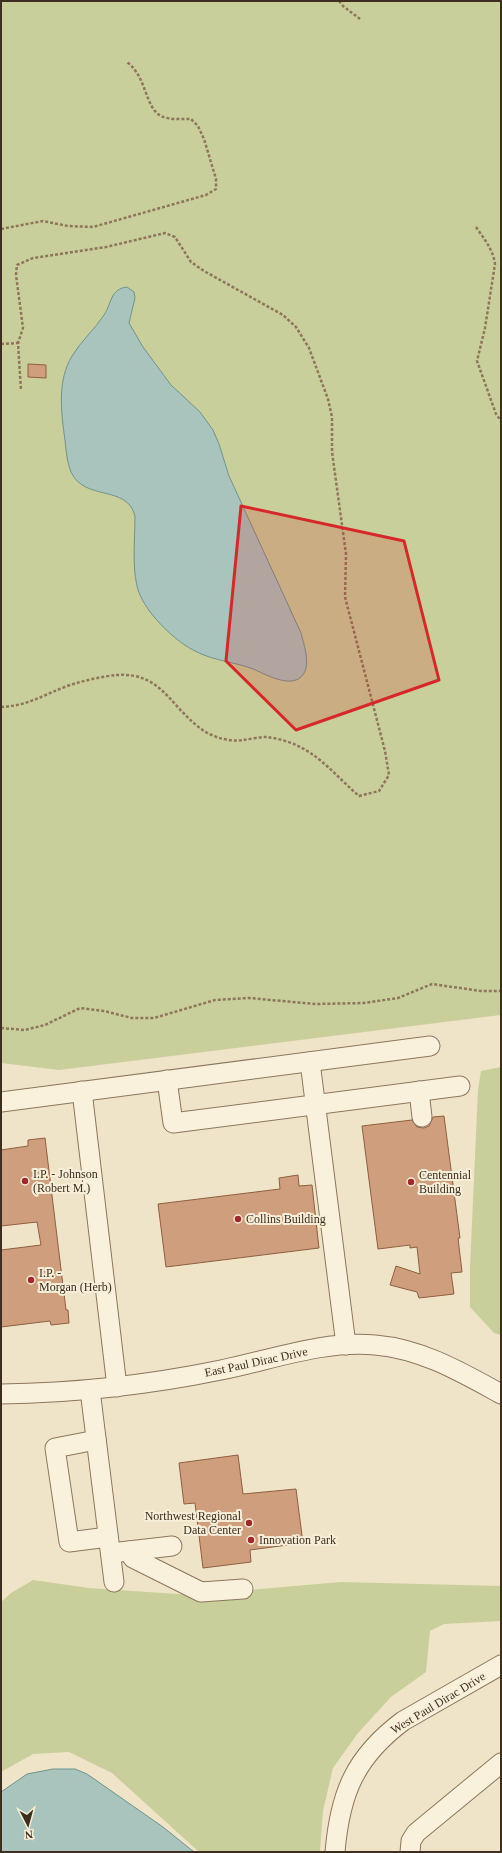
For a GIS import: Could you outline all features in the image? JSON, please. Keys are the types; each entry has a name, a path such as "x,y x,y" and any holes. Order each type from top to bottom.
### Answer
{"street":[{"path":"1,1102 430,1046"},
{"path":"310,1062 346,1345"},
{"path":"167,1080 173,1122 460,1086"},
{"path":"419,1091 422,1117"},
{"path":"82,1092 117,1387"},
{"name":"East Paul Dirac Drive","path":"1,1394 90,1390 117,1387 182,1378 322,1348 346,1345 375,1345 414,1352 437,1360 501,1394"},
{"path":"90,1390 114,1582"},
{"path":"96,1440 55,1448 69,1542 109,1545 129,1551 172,1546"},
{"path":"129,1551 133,1558 201,1592 243,1588"},
{"name":"West Paul Dirac Drive","path":"335,1852 341,1806 349,1785 372,1749 389,1731 403,1721 501,1665"},
{"path":"410,1852 411,1842 416,1833 501,1764"}],"path":[{"path":"339,1 360,19"},
{"path":"1,229 43,221 68,226 93,227 206,195 216,189 216,179 198,126 191,119 174,119 160,116 150,105 142,80 135,68 127,62"},
{"path":"476,227 488,244 494,256 495,264 477,360 491,400 501,421"},
{"path":"1,707 26,704 70,685 116,675 126,675 147,680 161,688 176,706 200,728 215,736 241,740 266,737 295,744 319,758 359,796 379,791 389,775 385,751 345,597 346,554 332,452 332,417 328,399 309,348 296,327 283,315 204,271 191,262 175,237 165,234 106,247 33,258 17,265 16,275 22,328 18,343 21,390"},
{"path":"1,344 18,343"},
{"path":"1,1028 25,1030 44,1025 80,1008 104,1011 132,1018 154,1018 215,1000 249,998 315,1004 364,1003 398,998 432,984 481,991 501,991"}],"highlighted area":[{"path":"241,506 404,541 439,680 296,730 226,661"}],"green space":[{"path":"1,1 501,1 501,1015 59,1070 1,1063"},
{"path":"501,1067 501,1335 494,1333 470,1307 470,1267 478,1090 481,1071"},
{"path":"33,1580 89,1588 192,1595 341,1582 501,1586 501,1621 444,1624 430,1631 426,1672 391,1697 358,1733 333,1768 323,1811 320,1852 199,1852 112,1773 69,1752 33,1754 1,1772 1,1602 11,1593"}],"water":[{"path":"127,287 134,292 135,298 129,323 143,347 171,385 200,412 213,430 229,476 301,633 307,662 304,673 296,680 284,681 270,677 253,669 204,655 188,647 170,633 152,615 145,605 137,586 134,560 135,516 131,506 124,500 115,496 86,487 77,481 71,472 67,456 62,419 61,397 67,366 72,356 104,315 114,294 121,288"},
{"path":"53,1769 75,1769 87,1774 163,1827 194,1852 1,1852 1,1792 27,1774"}],"building":[{"path":"28,364 46,365 46,378 28,377"},
{"name":"Centennial Building","path":"444,1116 460,1238 458,1238 462,1272 451,1273 454,1294 419,1298 417,1292 390,1285 396,1266 420,1274 417,1247 410,1248 410,1245 378,1249 362,1126 412,1120 417,1127 424,1128 429,1126 433,1117"},
{"path":"45,1138 66,1310 68,1310 69,1323 51,1325 50,1321 1,1327 1,1250 41,1245 37,1222 1,1226 1,1150 28,1146 28,1140"},
{"name":"Collins Building","path":"298,1175 299,1186 312,1185 319,1248 166,1267 158,1204 280,1189 279,1178"},
{"name":"Northwest Regional Data Center","path":"238,1455 243,1494 296,1489 303,1543 250,1550 251,1562 203,1568 195,1503 184,1504 179,1463"}],"place":[{"name":"I.P. - Johnson (Robert M.)","path":"25,1181"},
{"name":"Centennial Building","path":"411,1182"},
{"name":"Collins Building","path":"238,1219"},
{"name":"I.P. - Morgan (Herb)","path":"31,1280"},
{"name":"Northwest Regional Data Center","path":"249,1523"},
{"name":"Innovation Park","path":"251,1540"}]}
